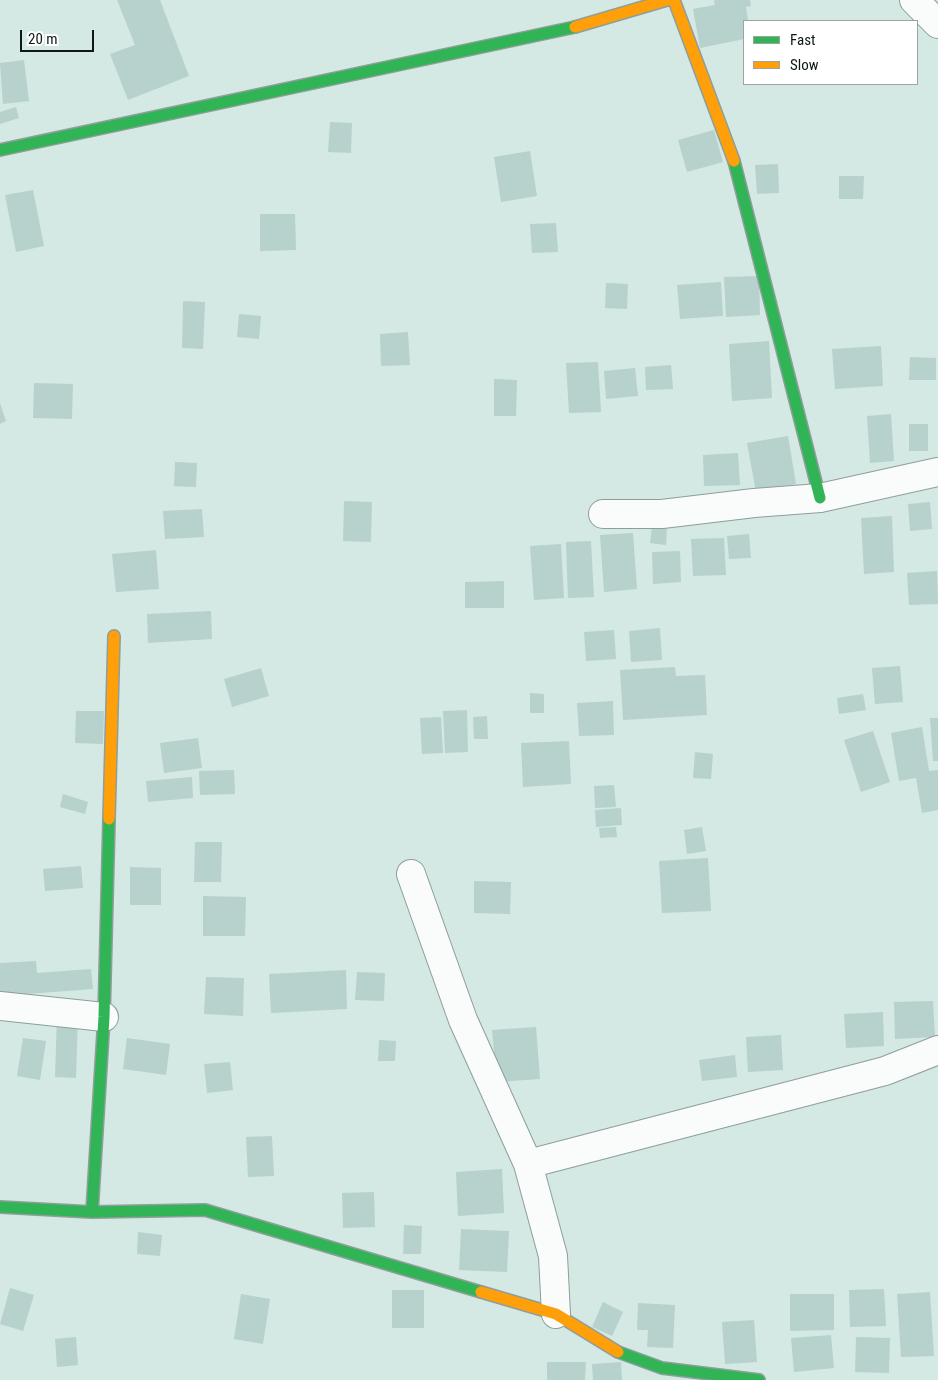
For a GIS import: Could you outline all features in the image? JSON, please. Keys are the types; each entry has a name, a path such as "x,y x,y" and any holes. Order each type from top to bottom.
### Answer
{"street":[{"path":"0,150 559,32 667,0"},
{"path":"674,0 730,146 820,498"},
{"path":"914,0 938,24"},
{"path":"603,514 662,514 754,502 820,498 938,472"},
{"path":"92,1212 104,1017 114,636"},
{"path":"412,874 463,1020 528,1164 553,1256 556,1314"},
{"path":"0,1006 104,1017"},
{"path":"528,1164 885,1071 938,1050"},
{"path":"0,1207 92,1212 205,1210 556,1314 622,1354 662,1368 759,1380"}],"building":[{"path":"117,0 160,0 189,76 128,100 110,54 135,45"},
{"path":"714,0 750,0 751,6 746,7 748,20 743,20 743,39 700,48 693,9 715,5"},
{"path":"24,60 29,101 3,104 0,63"},
{"path":"16,107 19,118 0,124 0,112"},
{"path":"330,122 352,123 351,153 328,152"},
{"path":"714,130 723,162 687,172 678,140"},
{"path":"530,151 537,196 501,202 494,157"},
{"path":"778,164 779,193 757,194 755,165"},
{"path":"839,176 864,176 863,199 839,199"},
{"path":"33,190 44,246 16,252 5,195"},
{"path":"260,214 295,214 296,250 260,251"},
{"path":"556,223 558,252 532,253 530,224"},
{"path":"759,276 760,315 726,317 724,277"},
{"path":"721,282 723,316 680,319 677,285"},
{"path":"606,283 628,284 627,309 605,308"},
{"path":"183,301 205,302 203,349 182,348"},
{"path":"239,314 261,316 259,339 237,337"},
{"path":"408,332 410,365 381,366 380,334"},
{"path":"769,341 772,398 732,401 729,344"},
{"path":"881,346 883,386 835,389 832,349"},
{"path":"910,357 936,358 936,380 909,380"},
{"path":"598,362 601,412 569,413 566,363"},
{"path":"671,365 673,389 646,390 645,367"},
{"path":"635,368 638,396 606,399 604,371"},
{"path":"494,379 517,380 516,416 494,416"},
{"path":"34,383 73,384 72,419 33,418"},
{"path":"0,403 6,421 0,424"},
{"path":"891,414 894,461 870,463 867,416"},
{"path":"909,424 928,424 928,451 909,451"},
{"path":"788,436 796,484 756,492 747,443"},
{"path":"738,453 740,485 704,486 703,455"},
{"path":"175,462 197,463 196,487 174,486"},
{"path":"344,501 372,502 371,542 343,541"},
{"path":"930,502 932,529 910,531 908,504"},
{"path":"202,509 204,537 165,539 163,511"},
{"path":"892,516 894,572 864,574 861,518"},
{"path":"652,527 667,529 666,545 650,543"},
{"path":"633,533 637,589 604,592 600,535"},
{"path":"749,534 751,558 729,559 727,536"},
{"path":"724,538 726,575 693,576 691,539"},
{"path":"591,541 594,597 568,598 566,542"},
{"path":"561,544 564,598 534,600 530,546"},
{"path":"156,550 159,589 116,592 112,554"},
{"path":"680,551 681,582 653,584 652,552"},
{"path":"937,571 938,604 909,605 907,573"},
{"path":"504,581 504,608 465,608 465,582"},
{"path":"211,611 212,639 148,643 147,614"},
{"path":"660,628 662,660 631,662 629,631"},
{"path":"614,630 616,659 586,661 584,632"},
{"path":"900,666 903,702 875,704 872,668"},
{"path":"675,667 676,676 705,675 707,715 623,720 620,670"},
{"path":"261,668 269,696 232,707 224,679"},
{"path":"530,693 544,694 544,713 530,713"},
{"path":"863,694 866,710 839,714 837,698"},
{"path":"613,701 614,735 579,736 577,703"},
{"path":"467,710 468,752 445,753 443,711"},
{"path":"76,711 104,711 103,744 75,743"},
{"path":"487,716 488,739 474,739 473,717"},
{"path":"441,717 443,753 422,754 420,718"},
{"path":"930,718 938,718 938,761 933,761"},
{"path":"922,727 929,771 938,770 938,810 922,813 916,778 899,781 891,733"},
{"path":"873,731 890,782 861,792 844,740"},
{"path":"198,738 202,768 164,773 160,743"},
{"path":"569,741 571,784 523,787 521,743"},
{"path":"695,752 713,754 711,779 693,778"},
{"path":"234,770 235,794 200,795 199,771"},
{"path":"192,777 193,798 148,802 146,781"},
{"path":"614,785 616,807 595,808 594,786"},
{"path":"63,794 88,802 85,814 60,807"},
{"path":"621,808 622,825 596,827 595,810"},
{"path":"616,827 617,837 600,838 599,828"},
{"path":"702,827 706,851 687,854 684,830"},
{"path":"195,842 222,842 221,882 194,882"},
{"path":"708,858 711,911 662,913 659,861"},
{"path":"81,866 83,888 45,891 43,869"},
{"path":"130,867 161,868 161,905 130,905"},
{"path":"474,881 511,882 510,914 474,913"},
{"path":"203,896 246,897 245,936 203,936"},
{"path":"36,961 37,973 91,969 93,989 0,996 0,963"},
{"path":"346,970 347,1009 271,1013 269,974"},
{"path":"357,972 385,973 384,1001 355,1000"},
{"path":"206,977 244,978 243,1016 204,1014"},
{"path":"933,1001 935,1037 895,1039 894,1002"},
{"path":"883,1012 884,1046 846,1048 844,1014"},
{"path":"57,1015 78,1015 76,1078 55,1077"},
{"path":"536,1027 540,1079 497,1082 492,1030"},
{"path":"781,1035 783,1070 748,1072 746,1037"},
{"path":"23,1038 46,1041 40,1080 17,1076"},
{"path":"127,1038 170,1044 166,1075 123,1069"},
{"path":"379,1040 396,1041 395,1061 378,1061"},
{"path":"735,1055 737,1077 702,1081 699,1060"},
{"path":"230,1062 233,1090 207,1093 204,1064"},
{"path":"272,1136 274,1176 248,1177 246,1137"},
{"path":"502,1169 504,1213 458,1216 456,1172"},
{"path":"374,1192 375,1227 343,1228 342,1193"},
{"path":"404,1225 422,1226 421,1254 403,1254"},
{"path":"461,1229 509,1231 507,1272 459,1270"},
{"path":"138,1232 162,1235 160,1256 137,1254"},
{"path":"10,1288 34,1295 23,1331 0,1324"},
{"path":"884,1289 886,1326 850,1327 849,1290"},
{"path":"392,1290 424,1290 424,1328 392,1328"},
{"path":"930,1292 934,1356 901,1357 897,1294"},
{"path":"241,1294 270,1299 263,1344 234,1339"},
{"path":"790,1294 834,1294 834,1330 790,1331"},
{"path":"603,1302 623,1312 612,1336 592,1327"},
{"path":"638,1303 675,1305 673,1348 647,1347 648,1330 637,1330"},
{"path":"754,1320 757,1362 725,1364 722,1322"},
{"path":"831,1335 834,1368 794,1372 791,1338"},
{"path":"76,1337 78,1365 57,1367 55,1339"},
{"path":"856,1337 890,1338 889,1373 855,1372"},
{"path":"547,1362 586,1362 585,1380 547,1380"},
{"path":"621,1362 622,1380 593,1380 592,1364"}],"traffic: fast":[{"path":"0,150 575,27"},
{"path":"734,161 820,498"},
{"path":"92,1212 104,1017 109,819"},
{"path":"0,1207 92,1212 205,1210 481,1292"},
{"path":"618,1352 662,1368 759,1380"}],"traffic: slow":[{"path":"575,27 667,0"},
{"path":"674,0 734,161"},
{"path":"109,819 114,636"},
{"path":"481,1292 556,1314 618,1352"}]}
